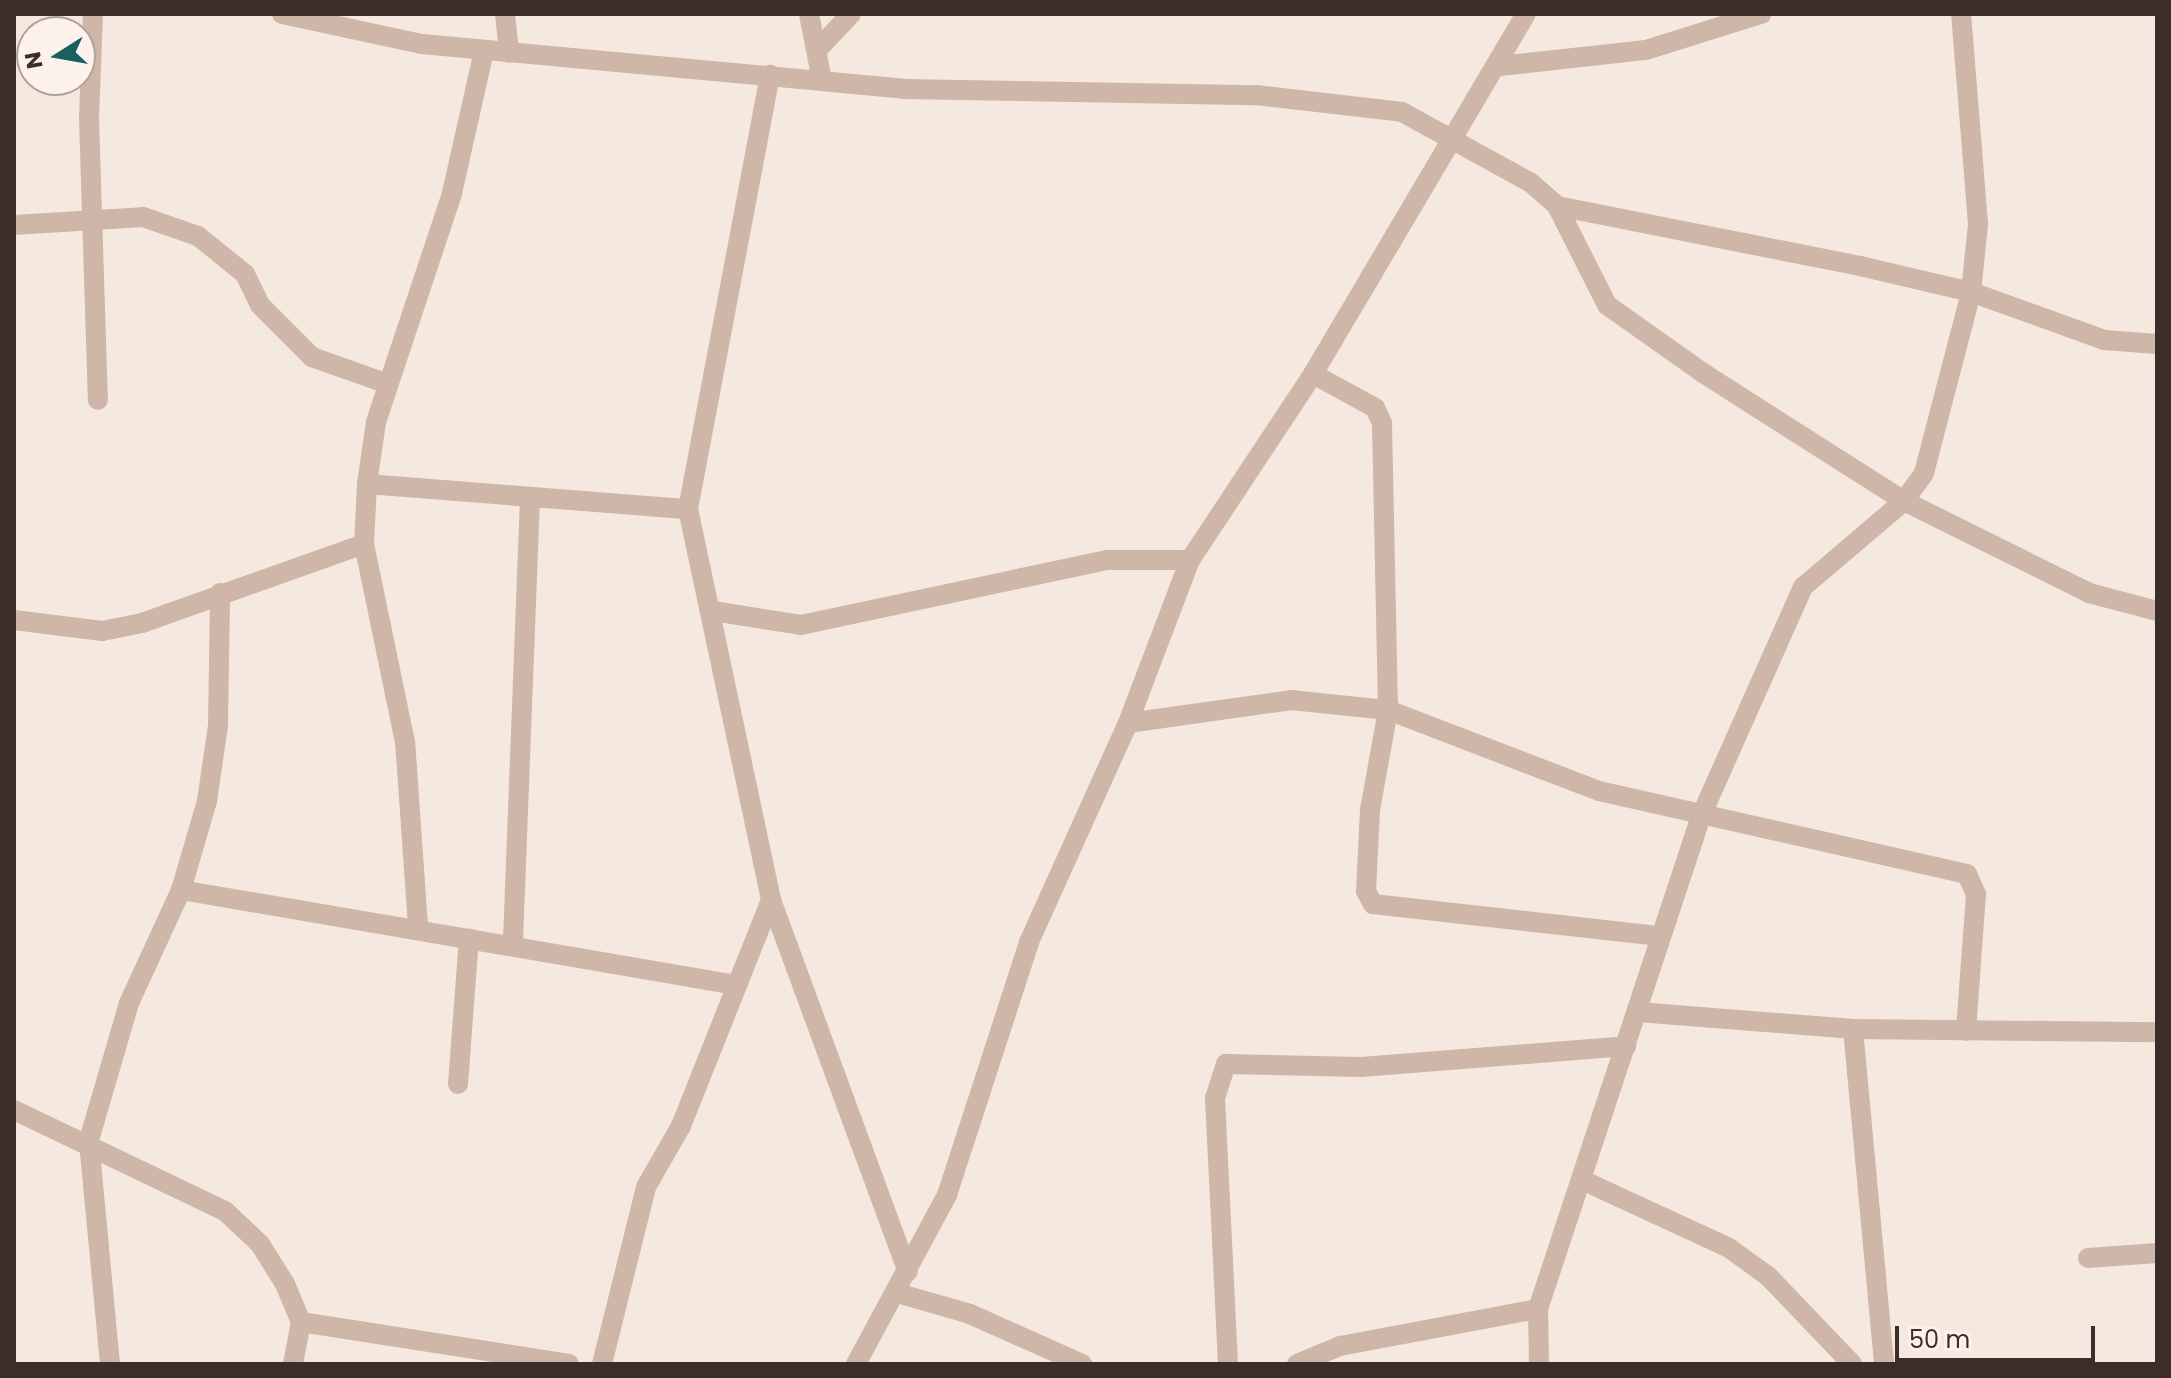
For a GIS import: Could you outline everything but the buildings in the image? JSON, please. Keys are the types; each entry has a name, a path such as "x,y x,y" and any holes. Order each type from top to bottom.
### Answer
{"street":[{"path":"93,14 98,400"},
{"path":"282,14 484,51 974,95 1139,92 1348,103 1402,112 1455,138 1557,206 1971,292 2104,340 2157,344"},
{"path":"505,14 509,53"},
{"path":"809,14 822,80"},
{"path":"818,49 851,14"},
{"path":"856,1364 897,1293 952,1182 1029,942 1128,723 1190,560 1313,374 1500,66 1526,14"},
{"path":"1500,66 1646,50 1761,14"},
{"path":"1539,1364 1538,1309 1638,1012 1657,936 1701,816 1803,587 1904,501 1924,473 1971,292 1978,224 1961,14"},
{"path":"418,926 405,742 364,544 367,484 388,384 452,193 484,51"},
{"path":"770,75 688,509 713,611 771,900 908,1272"},
{"path":"1557,206 1607,305 1904,501 2089,593 2157,611"},
{"path":"14,225 143,217 215,245 245,274 279,327 312,357 388,384"},
{"path":"1313,374 1381,415 1388,710 1367,852 1366,891 1380,910 1542,920 1657,936"},
{"path":"367,484 688,509"},
{"path":"513,941 530,497"},
{"path":"14,620 102,631 364,544"},
{"path":"713,611 801,625 1108,560 1190,560"},
{"path":"110,1364 89,1140 129,1003 181,890 218,726 220,593"},
{"path":"1128,723 1291,700 1388,710 1599,791 1967,874 1976,894 1966,1031"},
{"path":"181,890 418,926 469,938 513,941 737,985"},
{"path":"602,1364 646,1187 681,1126 771,900"},
{"path":"458,1084 469,938"},
{"path":"1638,1012 1853,1029 2157,1032"},
{"path":"1853,1029 1884,1364"},
{"path":"1228,1364 1215,1098 1226,1064 1361,1067 1626,1046"},
{"path":"14,1110 89,1140 225,1211 260,1244 301,1322 293,1364"},
{"path":"1582,1180 1729,1248 1768,1276 1852,1364"},
{"path":"2088,1258 2157,1253"},
{"path":"897,1293 970,1314 1082,1364"},
{"path":"1297,1364 1340,1346 1538,1309"},
{"path":"301,1322 569,1364"}]}
